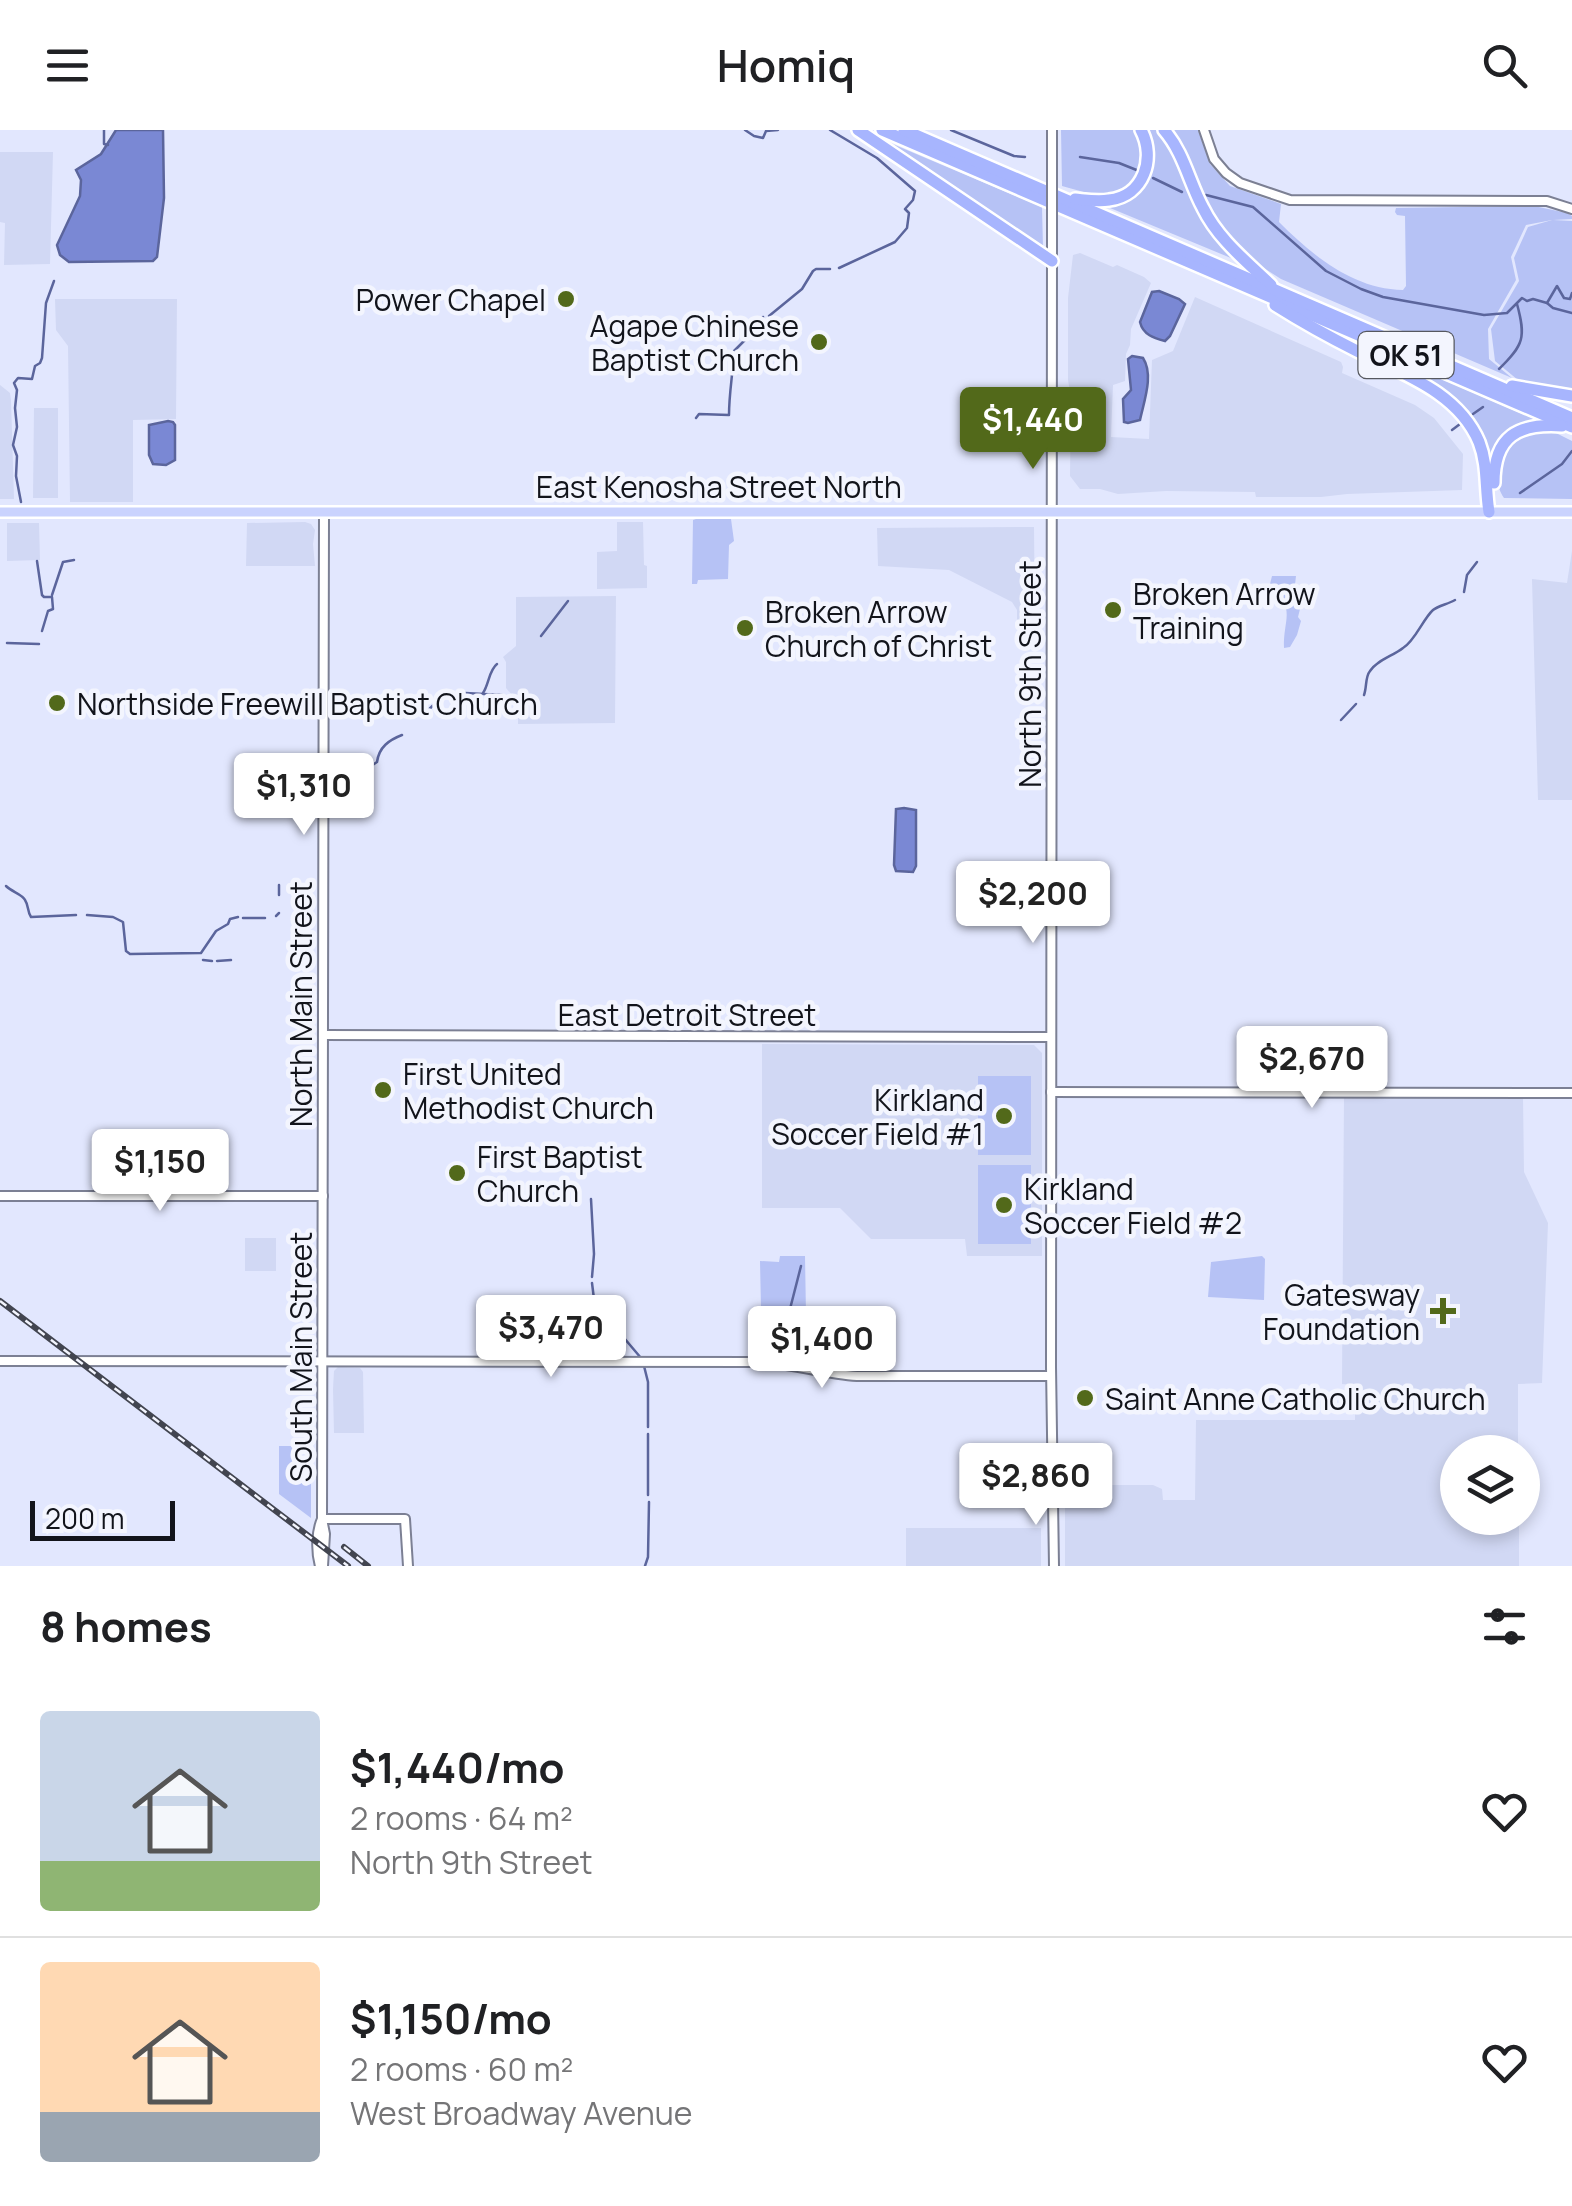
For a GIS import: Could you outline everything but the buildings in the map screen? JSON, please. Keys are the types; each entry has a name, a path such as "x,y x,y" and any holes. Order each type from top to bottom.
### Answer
{"highway":[{"path":"858,130 1052,261"},
{"name":"OK 51","path":"882,130 1572,427"},
{"name":"OK 51","path":"904,130 1572,418"},
{"path":"1064,198 1112,200 1132,190 1143,177 1148,158 1140,130"},
{"path":"1164,130 1180,153 1209,219 1238,254 1277,290"},
{"path":"1241,284 1316,330 1431,388 1458,408 1483,453 1489,512"},
{"path":"1492,383 1572,396"},
{"path":"1489,512 1494,500 1494,465 1504,442 1530,426 1572,427"}],"main road":[{"path":"0,512 324,512"},
{"name":"East Kenosha Street North","path":"324,512 1572,512"}],"street":[{"name":"North 9th Street","path":"1052,130 1054,1566"},
{"path":"1204,130 1214,159 1226,173 1240,183 1290,200 1547,201 1572,210"},
{"name":"North Main Street","path":"323,1196 324,512"},
{"name":"East Detroit Street","path":"323,1036 1051,1037"},
{"path":"1051,1092 1572,1092"},
{"path":"0,1196 323,1196"},
{"name":"South Main Street","path":"322,1566 323,1196"},
{"path":"0,1360 758,1362 787,1363 857,1376 1051,1376"},
{"path":"322,1519 405,1519 408,1566"},
{"path":"385,1519 405,1538"}],"shaded area":[{"path":"116,130 163,130 164,198 157,257 153,261 69,262 60,255 57,245 80,196 81,180 76,170 101,154"},
{"path":"1061,130 1135,130 1142,153 1133,181 1117,194 1107,195 1062,186"},
{"path":"1144,130 1161,130 1191,189 1243,263 1098,203 1141,184"},
{"path":"1168,130 1198,130 1210,164 1230,186 1281,204 1279,222 1306,247 1351,277 1385,288 1403,290 1406,286 1405,216 1397,215 1396,208 1534,206 1572,216 1553,220 1572,221 1572,390 1518,380 1495,361 1491,329 1519,281 1514,258 1528,227 1552,220 1526,225 1511,257 1516,280 1488,329 1489,359 1512,378 1281,279 1248,258 1216,224"},
{"path":"876,137 1042,207 1043,248"},
{"path":"0,152 53,152 50,264 4,265"},
{"path":"1080,253 1113,267 1117,265 1151,283 1131,329 1125,381 1113,385 1111,437 1149,439 1152,360 1173,351 1195,297 1341,362 1342,373 1415,405 1434,418 1463,454 1462,490 1256,497 1255,492 1118,494 1080,489 1070,476 1068,298 1073,255"},
{"path":"1159,291 1185,304 1165,341 1146,333 1140,322 1152,292"},
{"path":"55,299 177,299 176,419 133,420 133,502 70,502 68,346 56,330"},
{"path":"1317,325 1539,421 1524,424 1490,467 1463,409"},
{"path":"1143,358 1148,380 1140,420 1128,423 1124,422 1123,399 1131,390 1128,359"},
{"path":"0,385 10,393 11,400 14,499 0,499"},
{"path":"34,408 58,408 58,498 33,498"},
{"path":"168,421 175,425 175,460 166,465 153,464 149,455 149,425"},
{"path":"1550,430 1572,441 1572,499 1504,498 1499,479 1507,447 1517,437"},
{"path":"696,519 731,519 734,541 729,545 728,579 698,580 692,584"},
{"path":"305,522 315,530 315,566 246,566 247,523"},
{"path":"617,522 643,522 647,588 597,589 597,552 617,551"},
{"path":"7,523 39,523 40,560 7,561"},
{"path":"1034,527 1035,629 1017,629 1017,610 1012,602 949,570 878,566 877,528"},
{"path":"1572,551 1572,800 1538,800 1532,579 1567,583"},
{"path":"1272,576 1296,576 1294,593 1301,621 1290,647 1284,648 1286,608 1270,584"},
{"path":"616,596 615,723 518,724 518,702 506,688 503,657 516,646 516,597"},
{"path":"896,809 916,810 913,872 896,871 894,865"},
{"path":"762,1044 1034,1045 1042,1053 1042,1256 967,1256 965,1239 871,1239 840,1208 762,1208"},
{"name":"Kirkland Soccer Field #1","path":"978,1076 1031,1076 1031,1155 978,1155"},
{"path":"1344,1096 1523,1097 1524,1172 1548,1223 1542,1383 1518,1384 1518,1435 1440,1435 1440,1535 1519,1535 1519,1566 1065,1566 1065,1485 1153,1485 1162,1489 1163,1500 1195,1500 1196,1420 1355,1420 1355,1385 1342,1384"},
{"name":"Kirkland Soccer Field #2","path":"978,1165 1031,1165 1031,1244 978,1244"},
{"path":"245,1238 276,1238 276,1271 245,1271"},
{"path":"780,1256 805,1256 806,1315 861,1315 862,1372 762,1357 760,1261 779,1262"},
{"path":"1262,1256 1264,1300 1208,1297 1211,1262"},
{"path":"338,1367 360,1368 363,1372 364,1433 334,1433 334,1371"},
{"path":"279,1446 294,1446 294,1464 311,1464 311,1518 279,1494"},
{"path":"906,1528 1041,1528 1041,1566 906,1566"}],"waterway":[{"path":"104,130 104,144 108,145"},
{"path":"745,130 763,138 766,131 778,130"},
{"path":"830,130 877,158 915,191 905,209 909,213 907,228 895,242 839,268"},
{"path":"951,130 1025,157"},
{"path":"1080,157 1119,163 1139,171"},
{"path":"1153,178 1182,192"},
{"path":"1206,195 1253,207 1326,271 1383,297 1484,315 1507,313 1522,298 1547,303"},
{"path":"769,316 802,289 813,271 830,269"},
{"path":"21,502 13,445 17,427 14,383 18,378 32,379 42,358 46,303 54,281"},
{"path":"1572,293 1570,299 1564,298 1557,286 1547,303 1572,313"},
{"path":"1499,369 1521,340 1517,304"},
{"path":"696,418 699,414 729,415 734,351 763,317"},
{"path":"1473,414 1483,407"},
{"path":"1452,430 1460,424"},
{"path":"1520,493 1562,464 1572,451"},
{"path":"52,595 63,562 74,560"},
{"path":"37,561 42,595 52,597 53,609 48,611 42,631"},
{"path":"1464,592 1467,575 1477,562"},
{"path":"1364,695 1373,667 1407,645 1433,610 1455,600"},
{"path":"541,636 568,601"},
{"path":"7,643 39,644"},
{"path":"483,693 497,664"},
{"path":"422,716 447,692 502,695"},
{"path":"1341,720 1356,704"},
{"path":"330,803 369,801 371,766 385,745 402,735"},
{"path":"279,885 279,895"},
{"path":"6,886 24,898 31,917 76,915"},
{"path":"276,916 279,913"},
{"path":"87,915 123,922 126,951 130,954 201,953 216,931 238,917"},
{"path":"243,918 265,918"},
{"path":"203,960 212,961"},
{"path":"217,961 231,960"},
{"path":"591,1199 592,1277"},
{"path":"779,1334 776,1324 790,1309 801,1266"},
{"path":"592,1283 594,1299 601,1306 605,1321 641,1358"},
{"path":"771,1340 810,1312"},
{"path":"783,1332 805,1360"},
{"path":"644,1366 648,1427"},
{"path":"648,1434 648,1495"},
{"path":"645,1566 649,1502"}],"railway":[{"path":"0,1301 348,1566"},
{"path":"344,1547 368,1566"}],"place":[{"name":"Power Chapel","path":"566,299"},
{"name":"Agape Chinese Baptist Church","path":"819,342"},
{"name":"Broken Arrow Training","path":"1113,610"},
{"name":"Broken Arrow Church of Christ","path":"745,628"},
{"name":"Northside Freewill Baptist Church","path":"57,703"},
{"name":"First United Methodist Church","path":"383,1090"},
{"name":"Kirkland Soccer Field #1","path":"1004,1116"},
{"name":"First Baptist Church","path":"457,1173"},
{"name":"Kirkland Soccer Field #2","path":"1004,1205"},
{"name":"Gatesway Foundation","path":"1443,1311"},
{"name":"Saint Anne Catholic Church","path":"1085,1398"}]}
